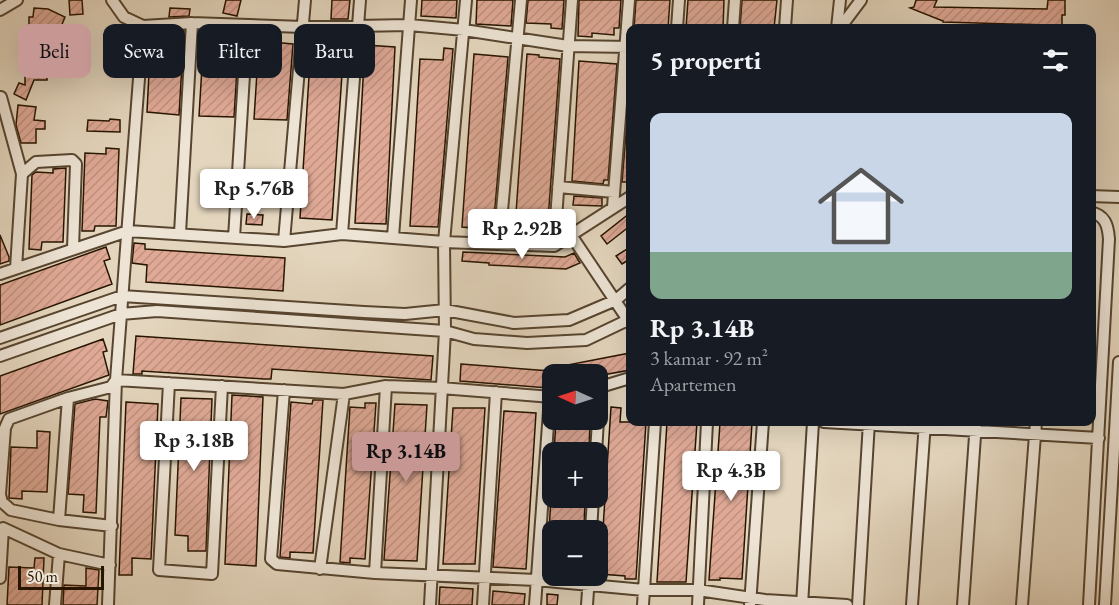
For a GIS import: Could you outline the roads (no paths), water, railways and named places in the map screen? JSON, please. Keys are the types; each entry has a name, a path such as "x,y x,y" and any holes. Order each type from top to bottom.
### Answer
{"street":[{"path":"0,10 17,0"},
{"path":"112,0 124,17 139,24"},
{"path":"303,24 305,0"},
{"path":"358,24 360,0"},
{"path":"393,237 411,0"},
{"path":"430,605 445,331 444,242 466,0"},
{"path":"499,244 521,0"},
{"path":"554,246 572,0"},
{"path":"628,24 629,0"},
{"path":"677,24 679,0"},
{"path":"733,24 735,0"},
{"path":"785,24 787,0"},
{"path":"839,24 840,0"},
{"path":"842,24 861,0"},
{"path":"180,233 192,23"},
{"path":"176,24 210,24"},
{"path":"375,25 409,25 464,30 568,46 626,47"},
{"path":"613,207 626,68"},
{"path":"108,605 116,380 139,78"},
{"path":"234,238 244,78"},
{"path":"284,241 298,78"},
{"path":"342,234 354,78"},
{"path":"1,97 22,174 16,268"},
{"path":"22,174 36,162 72,160 76,164 73,248"},
{"path":"558,187 614,192"},
{"path":"1096,197 1117,199"},
{"path":"0,274 128,231 284,241 342,234 444,242 554,246 626,199"},
{"path":"1089,605 1109,239 1108,227 1104,219 1096,215"},
{"path":"571,235 626,315"},
{"path":"0,338 122,303 405,314 445,310 514,323 569,320 616,300 626,291"},
{"path":"0,356 122,303 157,311 445,331 474,339 527,343 586,340 626,323"},
{"path":"1105,605 1117,440 1119,362"},
{"path":"608,384 626,379"},
{"path":"116,380 344,394 386,386 542,396"},
{"path":"0,578 5,507 0,494 5,428 9,419 68,398 111,387 116,380"},
{"path":"169,383 159,570 212,574 222,386"},
{"path":"375,573 386,386"},
{"path":"284,390 271,559 277,564 375,573 542,580"},
{"path":"483,605 496,392"},
{"path":"320,569 344,394"},
{"path":"59,520 68,398"},
{"path":"643,605 655,426"},
{"path":"698,605 707,426"},
{"path":"750,602 763,426"},
{"path":"802,604 813,426"},
{"path":"858,605 869,426"},
{"path":"912,605 925,426"},
{"path":"963,605 975,426 1036,434 1099,438"},
{"path":"1022,605 1036,426"},
{"path":"535,605 548,430"},
{"path":"5,507 59,520 112,526"},
{"path":"2,527 58,554 111,559"},
{"path":"55,605 58,554"},
{"path":"608,584 644,590 698,590 750,602 847,605"},
{"path":"587,605 588,586"}]}
